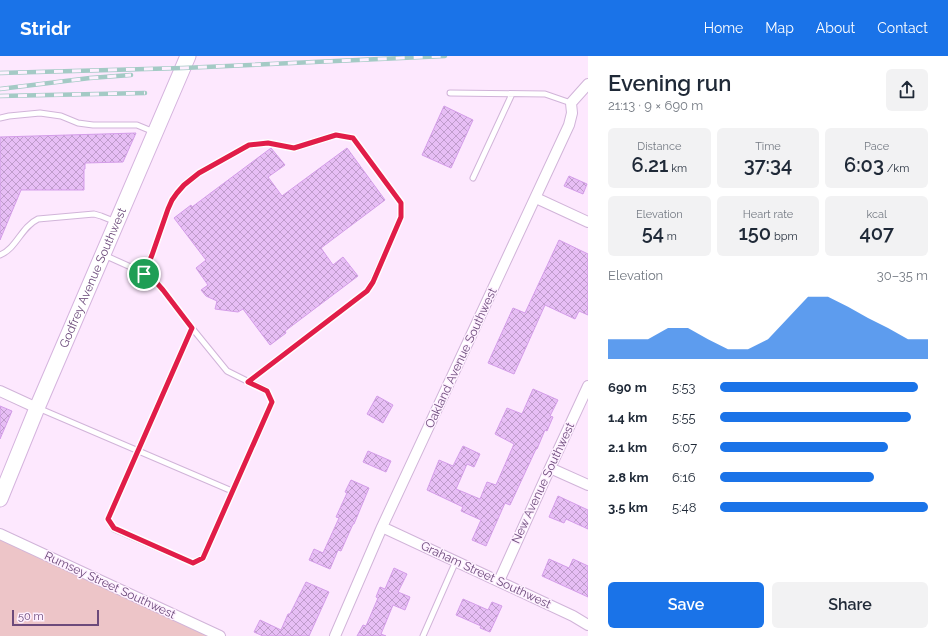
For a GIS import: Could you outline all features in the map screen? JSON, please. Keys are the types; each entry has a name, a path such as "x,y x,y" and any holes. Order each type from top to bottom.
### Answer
{"main road":[{"name":"Godfrey Avenue Southwest","path":"0,499 37,408 188,56"}],"street":[{"path":"571,103 588,84"},
{"name":"Oakland Avenue Southwest","path":"335,636 382,527 570,125 572,113 571,103"},
{"path":"536,198 588,222"},
{"name":"New Avenue Southwest","path":"499,581 550,468 585,402 588,386"},
{"path":"0,391 37,408"},
{"path":"550,468 588,485"},
{"name":"Graham Street Southwest","path":"382,527 573,616 588,625"},
{"name":"Rumsey Street Southwest","path":"0,534 220,636"}],"lane":[{"path":"450,93 545,94 571,103"},
{"path":"473,178 512,94"},
{"path":"0,118 40,113 61,116 93,125 137,125 155,133"},
{"path":"144,274 172,200 184,185 199,173 249,145 268,143 294,148 336,135 353,138 401,203 401,217 373,282 367,291 248,382"},
{"path":"0,255 8,252 31,223 38,219 94,214 117,222"},
{"path":"103,255 144,274 155,281 227,371 267,391 272,402 203,558 193,563 114,528 108,519 192,328"},
{"path":"37,408 232,491"},
{"path":"424,636 456,561"}],"shaded area":[{"path":"0,534 220,636 0,636"}],"building":[{"path":"444,106 473,120 451,168 422,155"},
{"path":"136,133 123,162 85,163 84,190 21,190 0,240 0,137"},
{"path":"271,148 285,165 268,177 282,196 347,148 385,200 321,248 333,265 343,257 358,276 285,331 286,333 270,345 243,309 238,312 215,309 217,301 206,296 201,290 208,285 196,268 206,260 174,218 191,205 192,207"},
{"path":"569,176 587,184 583,194 564,186"},
{"path":"559,240 588,254 588,315 579,311 575,319 545,305 514,374 488,363 513,308 525,313"},
{"path":"533,389 558,400 550,416 553,417 547,431 545,430 510,505 505,503 486,546 472,540 481,520 461,511 463,507 427,490 439,460 453,466 463,446 480,454 474,467 467,464 456,489 480,499 487,482 496,485 514,444 495,434 507,408 522,414"},
{"path":"377,396 393,405 383,423 367,414"},
{"path":"0,406 12,411 0,439"},
{"path":"368,451 391,461 386,472 363,462"},
{"path":"351,480 369,488 341,551 338,550 330,569 309,560 314,549 323,553 339,518 336,517"},
{"path":"558,496 588,510 588,529 566,519 564,523 549,517"},
{"path":"549,559 569,568 573,559 588,566 588,597 542,576"},
{"path":"394,568 407,574 398,592 410,597 405,610 393,605 381,634 386,636 357,636 363,625 366,626 378,598 376,597 380,587 385,589"},
{"path":"306,582 329,592 309,636 263,636 254,632 260,620 281,630"},
{"path":"463,599 488,610 492,602 502,606 490,632 480,628 481,626 456,615"}],"railway":[{"path":"0,73 183,68 445,56"},
{"path":"0,89 90,78 131,75"},
{"path":"0,96 145,93"}],"route":[{"path":"336,135 353,138 401,203 401,217 373,282 367,291 248,382 267,391 272,402 203,558 193,563 114,528 108,519 192,328 155,281 144,274 168,209 177,193 184,185 199,173 249,145 268,143 294,148 336,135"}]}
